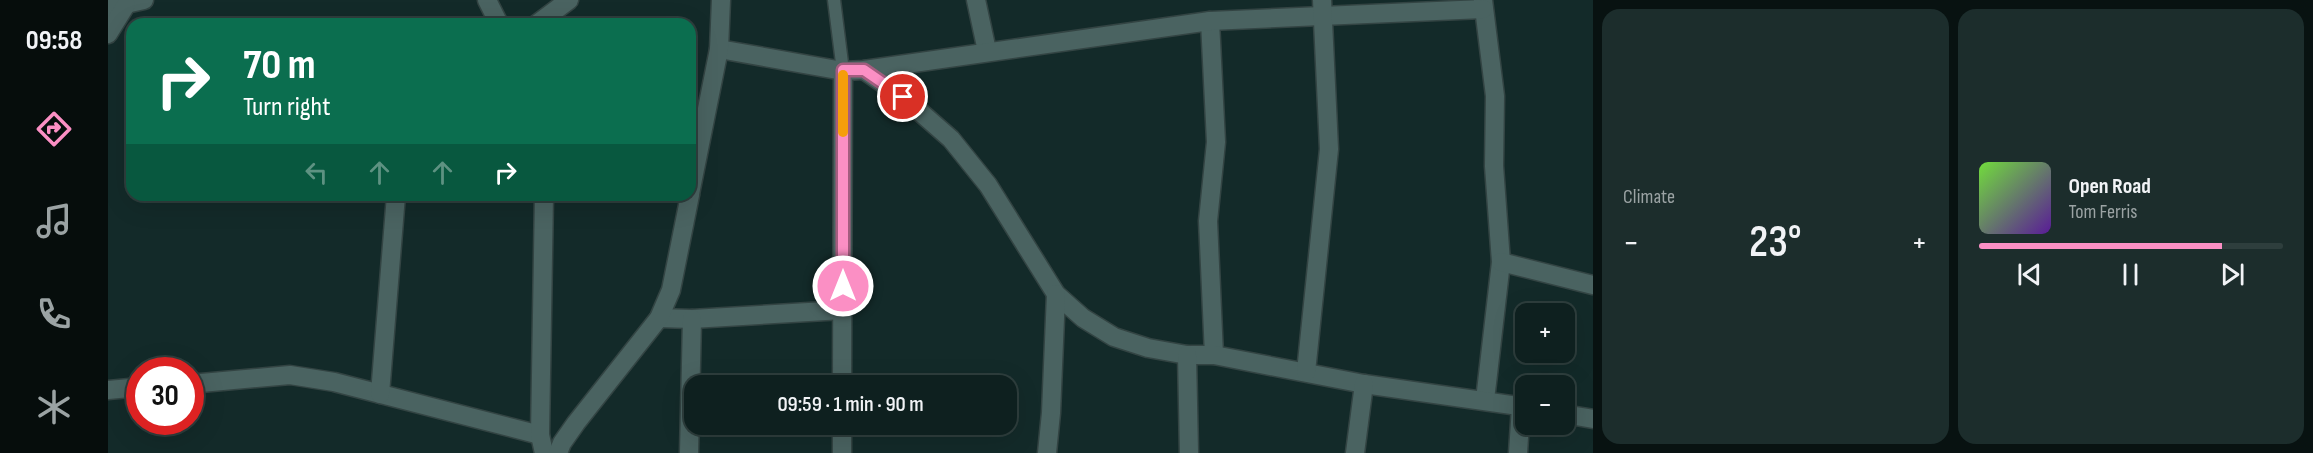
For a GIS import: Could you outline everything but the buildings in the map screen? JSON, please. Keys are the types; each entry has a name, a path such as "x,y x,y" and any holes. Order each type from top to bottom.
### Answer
{"street":[{"path":"108,34 117,7 144,0"},
{"path":"487,0 496,18"},
{"path":"545,18 568,0"},
{"path":"696,164 719,49 721,0"},
{"path":"976,0 987,51"},
{"path":"719,49 843,70 864,70 987,51 1323,8 1483,4 1494,96 1494,166 1501,262 1485,400"},
{"path":"1306,372 1329,149 1323,8"},
{"path":"1210,21 1216,142 1208,221 1214,355"},
{"path":"842,375 843,70"},
{"path":"864,70 903,97 951,139 988,185 1056,294 1083,318 1114,337 1148,348 1187,355 1214,355 1364,384 1515,406"},
{"path":"380,394 396,201"},
{"path":"544,201 540,435 544,453"},
{"path":"558,453 562,442 576,423 659,318 671,290 689,201"},
{"path":"1501,262 1593,285"},
{"path":"1047,453 1056,294"},
{"path":"659,318 692,319 843,310"},
{"path":"689,453 692,319"},
{"path":"1187,355 1190,453"},
{"path":"204,383 290,375 333,382 540,435"},
{"path":"1354,453 1364,384"},
{"path":"108,390 126,388"},
{"path":"1575,416 1593,419"},
{"path":"842,435 842,453"},
{"path":"1518,453 1520,435"}],"lane":[{"path":"834,0 843,70"}],"slow traffic":[{"path":"843,75 843,132"}],"route":[{"path":"843,286 843,70 864,70 903,97"}]}
